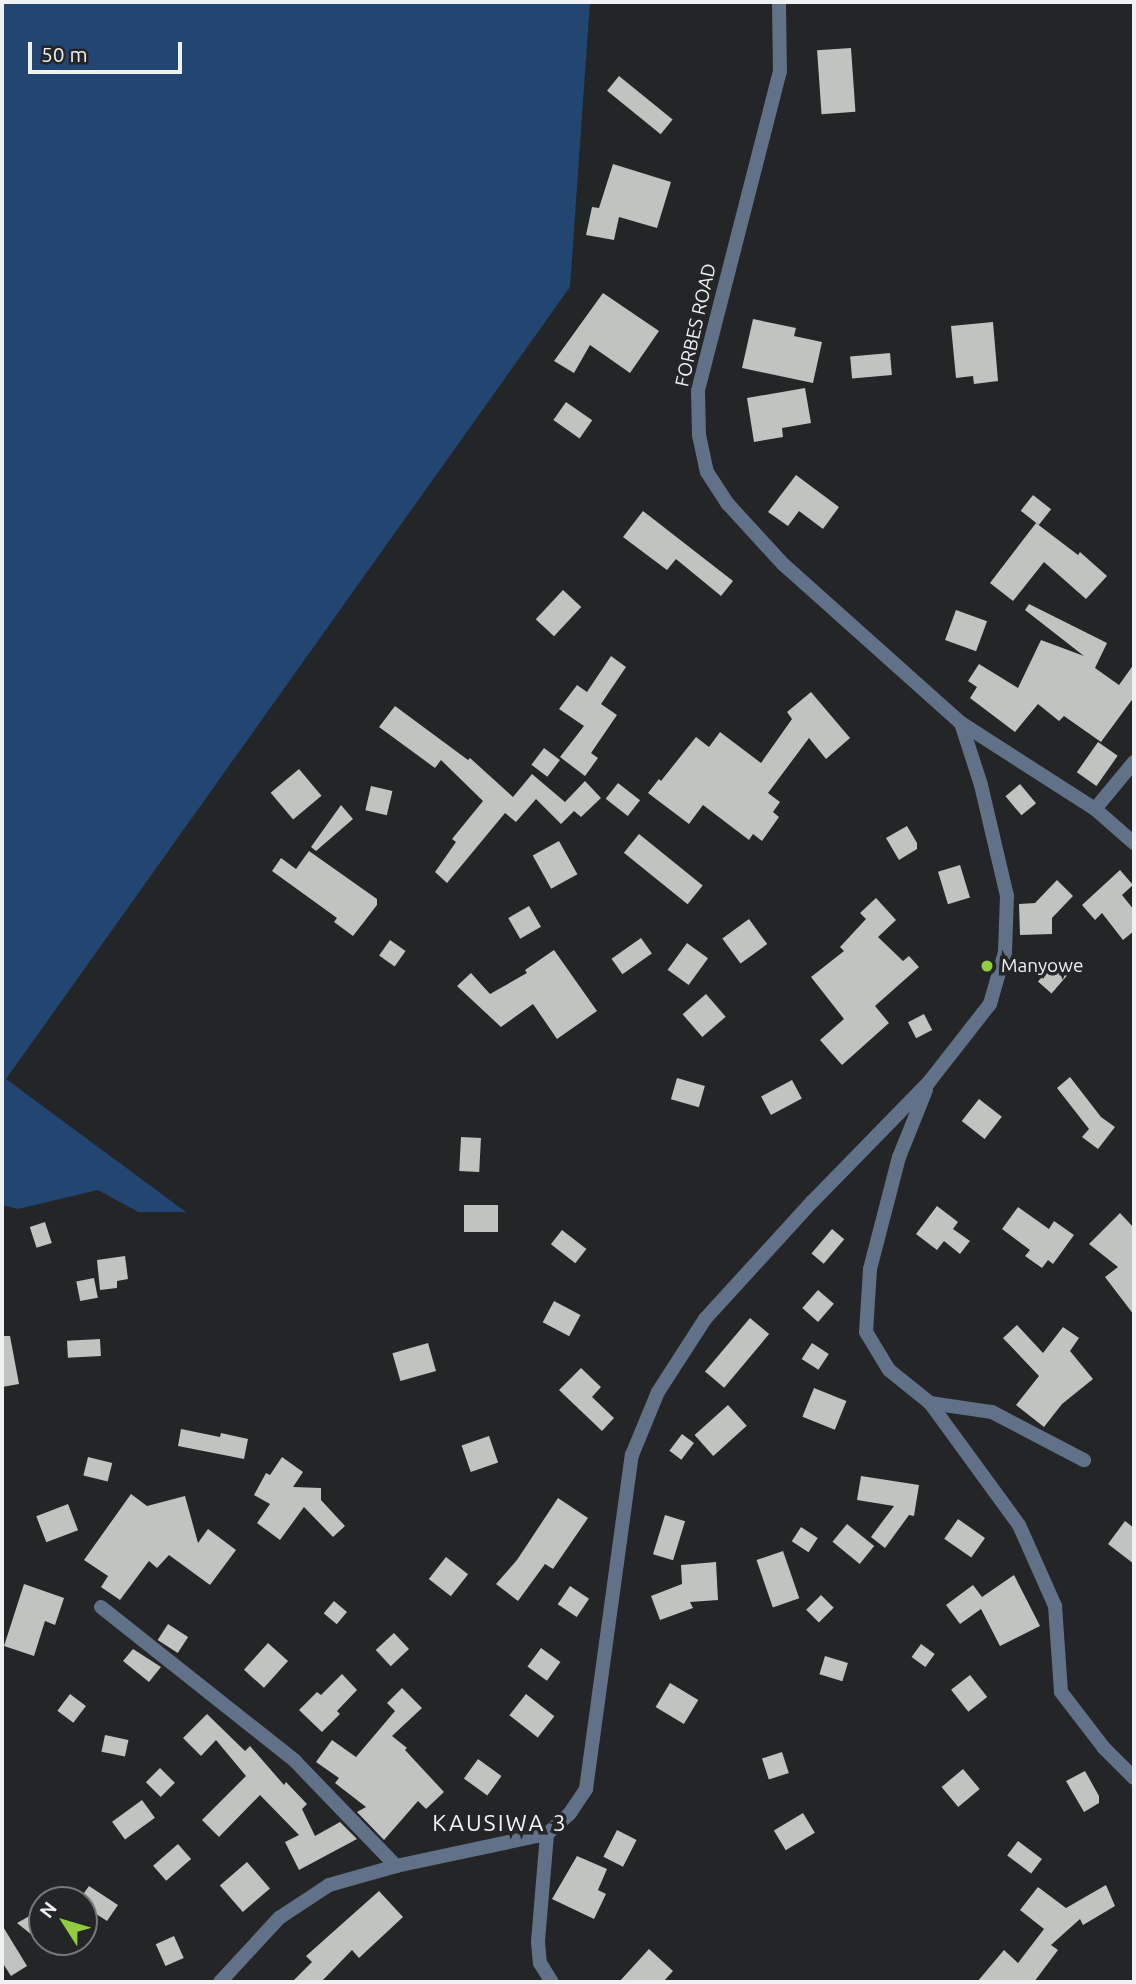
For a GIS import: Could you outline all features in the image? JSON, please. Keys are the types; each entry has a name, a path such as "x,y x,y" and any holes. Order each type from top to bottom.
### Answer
{"street":[{"name":"FORBES ROAD","path":"779,2 780,71 698,391 699,435 707,472 728,504 783,564 961,723 1096,809 1134,843"},
{"path":"220,1982 279,1917 304,1898 329,1885 396,1866 547,1834 570,1813 586,1789 632,1455 658,1392 705,1318 812,1202 929,1082 990,1004 1005,952 1007,896 981,785 961,723"},
{"path":"1096,809 1134,762"},
{"path":"929,1082 899,1157 870,1269 866,1332 889,1370 930,1403 1019,1525 1055,1606 1061,1692 1104,1748 1134,1778"},
{"path":"930,1403 992,1412 1084,1460"},
{"path":"101,1607 295,1761 396,1866"},
{"path":"547,1834 538,1942 540,1963 552,1982"}],"shaded area":[{"path":"2,2 590,2 570,287 6,1079 186,1212 138,1212 98,1190 18,1209 2,1205"}],"building":[{"path":"851,48 855,112 822,114 817,50"},
{"path":"619,76 673,119 661,134 607,91"},
{"path":"613,164 671,182 657,228 619,217 614,240 586,235 592,207 599,208"},
{"path":"603,293 659,331 630,373 590,345 574,373 554,361"},
{"path":"753,319 796,328 794,336 822,342 813,383 742,368"},
{"path":"993,322 998,381 974,384 973,376 956,378 951,326"},
{"path":"890,353 892,375 852,378 850,356"},
{"path":"805,388 811,423 782,428 783,437 754,442 747,398"},
{"path":"566,402 592,420 580,438 553,420"},
{"path":"796,475 839,507 823,529 799,511 788,526 768,512"},
{"path":"1033,495 1051,509 1039,525 1021,511"},
{"path":"643,511 733,581 721,596 676,559 667,570 623,537"},
{"path":"1036,523 1078,555 1080,552 1107,576 1086,599 1044,562 1013,601 990,583"},
{"path":"563,590 581,607 554,636 536,619"},
{"path":"1029,604 1107,643 1095,668 1119,685 1134,664 1134,697 1101,742 1064,716 1059,721 1038,704 1015,732 970,698 977,687 968,681 979,664 1018,688 1041,640 1084,656 1025,610"},
{"path":"956,610 987,621 976,651 945,640"},
{"path":"611,656 626,667 601,704 617,715 591,753 598,758 585,776 560,757 584,726 559,709 577,685 587,692"},
{"path":"811,692 850,738 826,759 809,738 768,793 780,802 773,812 779,817 762,841 753,834 749,840 703,805 689,824 648,793 696,737 709,747 720,732 761,763 792,719 787,712"},
{"path":"395,706 468,760 470,758 513,797 532,774 565,802 585,781 601,798 581,817 574,811 561,824 536,799 516,822 505,813 447,883 435,872 456,842 452,839 483,801 441,760 435,768 379,727"},
{"path":"1098,742 1118,756 1096,786 1077,772"},
{"path":"544,748 560,760 547,777 531,765"},
{"path":"299,769 321,796 293,820 271,793"},
{"path":"618,783 640,800 628,816 606,799"},
{"path":"1020,784 1036,803 1022,815 1005,796"},
{"path":"371,786 392,791 387,815 365,810"},
{"path":"341,805 353,819 316,851 311,847"},
{"path":"907,826 917,843 917,849 899,860 886,838"},
{"path":"639,834 703,886 688,904 624,853"},
{"path":"559,841 577,874 551,889 533,856"},
{"path":"309,851 377,899 377,905 353,936 334,922 337,918 272,871 281,858 296,869"},
{"path":"960,865 970,898 948,904 938,872"},
{"path":"1120,870 1133,885 1122,895 1134,910 1134,931 1123,940 1102,913 1095,920 1082,905"},
{"path":"1057,880 1073,896 1052,918 1052,934 1020,935 1019,904 1035,903"},
{"path":"876,898 896,920 878,937 903,961 909,956 919,967 875,1006 889,1023 842,1065 820,1040 844,1019 811,977 844,951 840,947 866,919 860,913"},
{"path":"529,906 541,927 520,939 508,918"},
{"path":"749,919 767,944 741,963 722,938"},
{"path":"641,938 652,954 622,974 612,959"},
{"path":"390,940 406,951 395,966 379,956"},
{"path":"687,943 708,958 689,985 668,970"},
{"path":"554,950 597,1011 557,1039 533,1004 501,1027 457,986 471,973 490,994 527,973 525,970"},
{"path":"1055,962 1069,974 1052,993 1038,982"},
{"path":"706,994 726,1017 702,1037 683,1014"},
{"path":"924,1014 932,1030 916,1038 908,1022"},
{"path":"1070,1077 1101,1117 1115,1127 1098,1149 1082,1137 1089,1129 1057,1088"},
{"path":"677,1078 705,1086 699,1107 671,1099"},
{"path":"792,1080 802,1099 771,1115 761,1096"},
{"path":"979,1099 1002,1117 985,1139 962,1121"},
{"path":"461,1137 481,1138 479,1172 459,1171"},
{"path":"464,1205 498,1205 498,1232 464,1232"},
{"path":"937,1206 958,1222 953,1229 970,1241 960,1254 944,1241 937,1250 916,1234"},
{"path":"1018,1207 1049,1229 1054,1221 1074,1235 1053,1264 1048,1260 1042,1268 1025,1256 1030,1250 1002,1229"},
{"path":"1120,1213 1134,1228 1134,1315 1105,1277 1118,1267 1089,1244"},
{"path":"45,1222 52,1243 37,1248 30,1227"},
{"path":"832,1229 844,1239 824,1264 811,1254"},
{"path":"562,1230 586,1249 575,1263 551,1244"},
{"path":"125,1256 128,1279 117,1281 117,1288 100,1290 97,1260"},
{"path":"94,1278 98,1298 80,1301 76,1281"},
{"path":"818,1290 834,1304 818,1322 802,1308"},
{"path":"554,1301 580,1315 569,1336 543,1322"},
{"path":"750,1318 769,1334 724,1388 705,1372"},
{"path":"1017,1325 1043,1353 1063,1327 1079,1338 1070,1351 1093,1379 1062,1404 1044,1427 1016,1405 1039,1376 1003,1338"},
{"path":"2,1336 10,1336 19,1384 2,1387"},
{"path":"100,1339 101,1356 68,1358 67,1341"},
{"path":"428,1343 436,1371 400,1381 392,1353"},
{"path":"812,1343 829,1354 818,1370 802,1359"},
{"path":"581,1368 601,1387 592,1397 614,1418 602,1431 559,1390"},
{"path":"814,1388 846,1401 835,1430 802,1417"},
{"path":"728,1405 747,1426 713,1456 695,1435"},
{"path":"181,1429 220,1437 221,1433 248,1439 244,1459 178,1446"},
{"path":"682,1434 694,1443 681,1460 669,1451"},
{"path":"489,1436 498,1462 471,1472 462,1445"},
{"path":"88,1457 112,1463 108,1481 83,1475"},
{"path":"282,1457 303,1472 293,1487 321,1488 321,1500 345,1526 333,1537 304,1507 280,1540 257,1523 270,1504 254,1495 266,1473 270,1475"},
{"path":"861,1476 919,1485 914,1516 909,1515 885,1548 871,1537 894,1506 857,1500"},
{"path":"131,1494 147,1506 185,1496 198,1543 208,1529 236,1550 210,1585 169,1555 157,1568 149,1561 120,1600 101,1587 108,1576 84,1560"},
{"path":"558,1498 588,1518 553,1569 545,1564 518,1601 496,1584 517,1560"},
{"path":"68,1504 78,1530 46,1542 36,1516"},
{"path":"665,1515 685,1521 673,1560 653,1554"},
{"path":"958,1519 985,1538 971,1558 944,1539"},
{"path":"1125,1521 1134,1528 1134,1564 1108,1544"},
{"path":"847,1524 874,1546 860,1564 833,1542"},
{"path":"801,1527 818,1538 809,1552 792,1541"},
{"path":"783,1551 799,1598 773,1607 757,1560"},
{"path":"446,1557 468,1574 451,1596 429,1579"},
{"path":"716,1562 718,1600 690,1602 693,1608 660,1620 651,1596 682,1584 681,1565"},
{"path":"1014,1575 1040,1626 1000,1646 981,1609 960,1624 946,1605 973,1585 982,1597"},
{"path":"24,1584 64,1598 55,1625 45,1621 34,1656 4,1646"},
{"path":"570,1586 589,1599 577,1617 558,1604"},
{"path":"821,1595 834,1608 819,1623 806,1610"},
{"path":"334,1601 347,1612 337,1624 324,1613"},
{"path":"168,1624 188,1637 178,1653 158,1640"},
{"path":"394,1633 409,1649 391,1666 376,1650"},
{"path":"268,1643 288,1661 264,1688 244,1670"},
{"path":"921,1644 935,1654 925,1667 912,1657"},
{"path":"541,1648 560,1662 547,1681 527,1667"},
{"path":"133,1649 161,1667 149,1682 123,1661"},
{"path":"825,1656 848,1663 842,1681 819,1674"},
{"path":"342,1674 357,1690 337,1711 340,1714 322,1732 299,1710 317,1692 321,1695"},
{"path":"970,1675 987,1697 968,1712 951,1690"},
{"path":"670,1683 698,1700 684,1724 656,1707"},
{"path":"402,1688 422,1708 392,1736 407,1748 405,1750 444,1792 426,1809 418,1801 384,1840 357,1812 366,1807 335,1783 339,1778 316,1762 332,1740 356,1757 395,1711 387,1703"},
{"path":"70,1694 86,1706 73,1723 57,1711"},
{"path":"526,1694 554,1716 538,1737 509,1715"},
{"path":"207,1714 245,1751 250,1746 284,1785 286,1782 307,1804 302,1809 315,1836 340,1822 357,1839 299,1870 285,1842 299,1835 260,1795 219,1837 202,1820 246,1776 216,1740 201,1756 183,1738"},
{"path":"105,1735 128,1740 125,1757 101,1752"},
{"path":"782,1752 789,1773 769,1779 762,1758"},
{"path":"478,1759 501,1776 487,1795 464,1778"},
{"path":"160,1768 175,1783 161,1797 146,1782"},
{"path":"963,1769 980,1789 958,1807 942,1787"},
{"path":"1085,1771 1099,1796 1099,1803 1084,1812 1066,1781"},
{"path":"142,1800 155,1818 125,1840 112,1822"},
{"path":"803,1813 815,1833 786,1850 774,1831"},
{"path":"617,1830 637,1840 623,1867 603,1857"},
{"path":"1018,1841 1042,1859 1031,1873 1007,1855"},
{"path":"178,1844 191,1859 166,1881 153,1866"},
{"path":"577,1856 607,1869 598,1890 606,1894 594,1919 552,1899"},
{"path":"247,1862 270,1888 243,1912 220,1886"},
{"path":"1106,1885 1115,1906 1083,1925 1080,1919 1051,1945 1058,1950 1034,1982 977,1982 1004,1950 1018,1963 1044,1929 1020,1910 1038,1887 1066,1908"},
{"path":"379,1891 403,1917 359,1958 352,1950 321,1982 292,1982 312,1962 306,1956"},
{"path":"98,1892 118,1905 107,1921 98,1915"},
{"path":"28,1917 28,1932 17,1923"},
{"path":"2,1925 27,1966 11,1976 2,1962"},
{"path":"174,1936 184,1958 165,1966 156,1944"},
{"path":"649,1949 673,1971 663,1982 619,1982"}],"place":[{"name":"Manyowe","path":"987,966"}],"district":[{"name":"KAUSIWA 3","path":"500,1823"}]}
